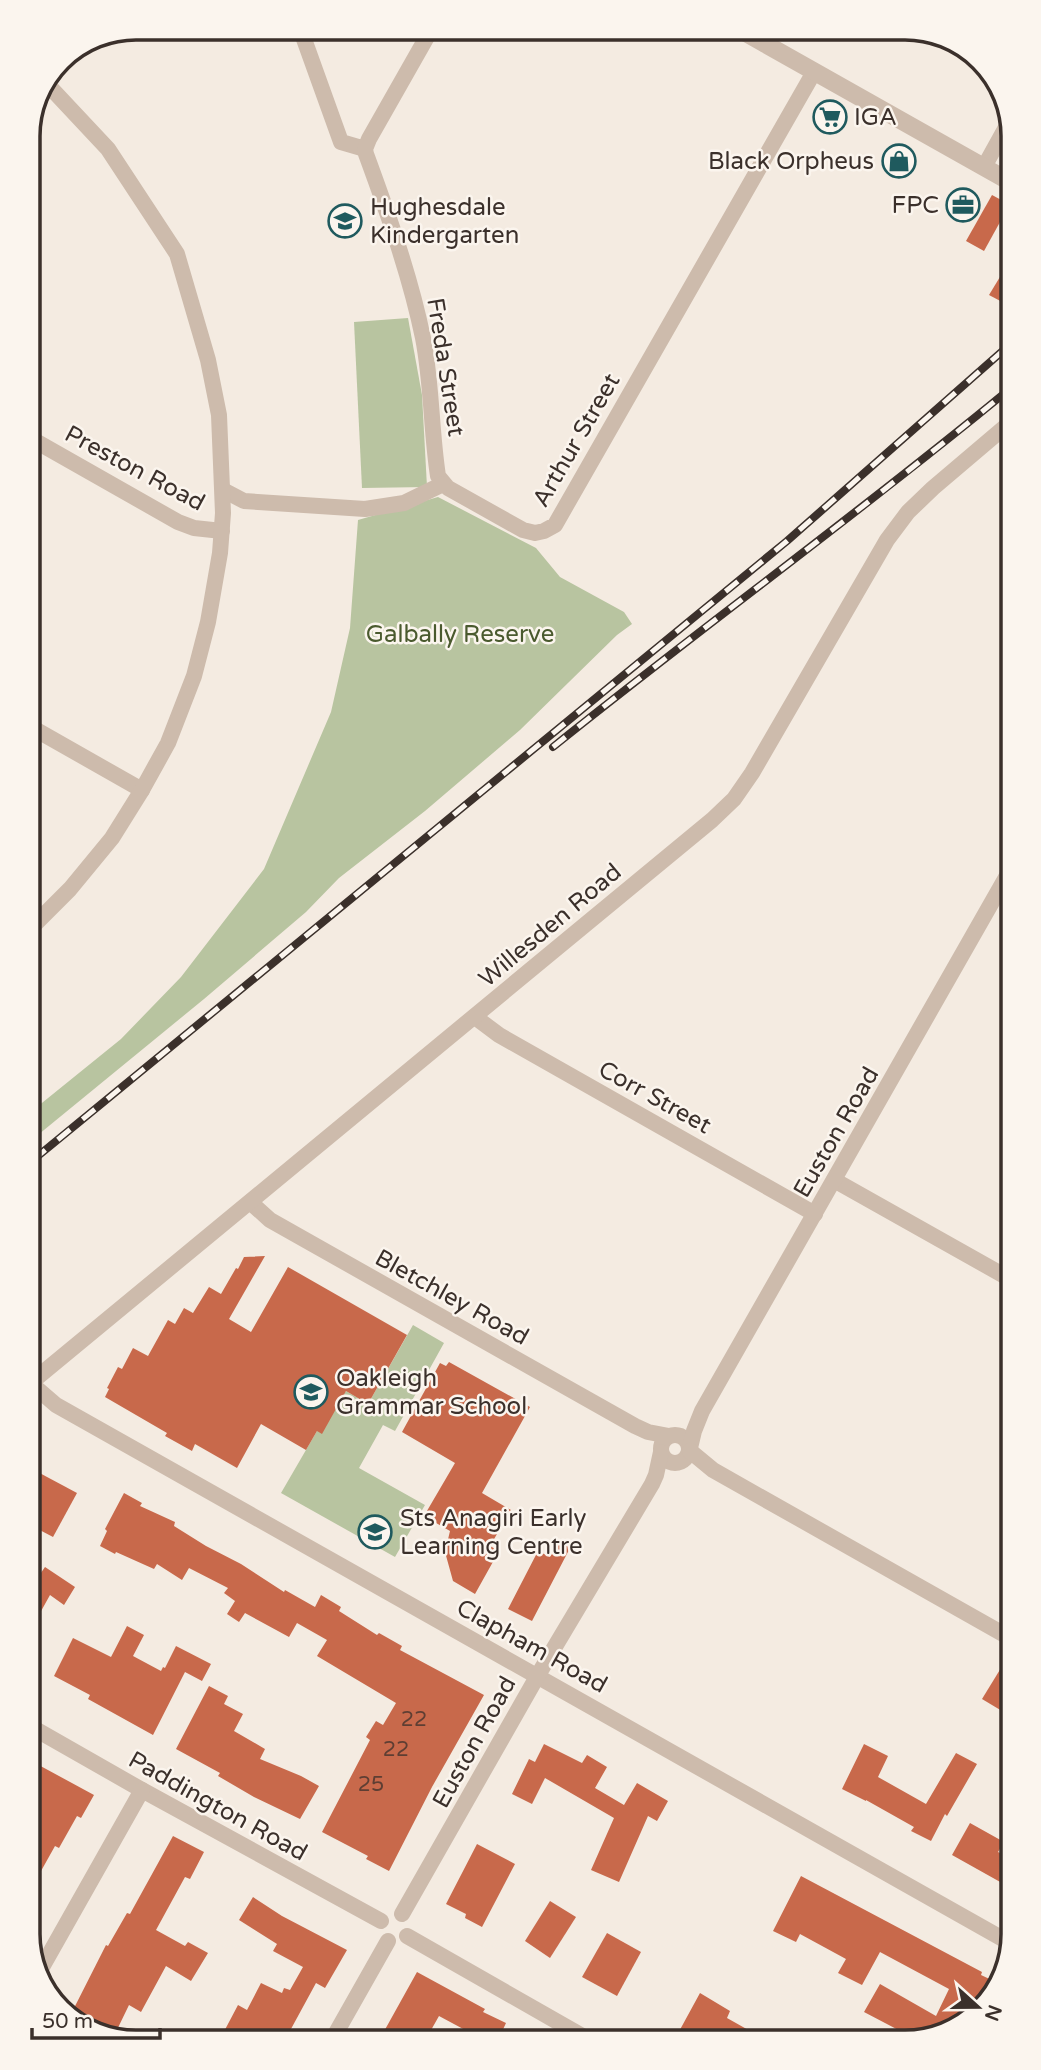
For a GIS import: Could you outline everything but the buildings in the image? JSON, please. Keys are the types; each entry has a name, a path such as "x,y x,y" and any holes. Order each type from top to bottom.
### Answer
{"street":[{"path":"304,40 341,142 365,149 425,40"},
{"path":"774,40 814,72 1001,177"},
{"name":"Arthur Street","path":"443,484 523,530 539,533 555,525 814,72"},
{"path":"40,919 97,858 142,790 168,743 194,676 212,600 222,531 223,490 219,415 208,360 177,254 108,149 53,90"},
{"path":"984,167 1001,136"},
{"name":"Freda Street","path":"365,149 409,281 423,338 438,477 443,484"},
{"name":"Willesden Road","path":"40,1375 475,1017 734,799 752,773 887,540 908,512 1001,430"},
{"name":"Preston Road","path":"40,444 178,522 194,528 222,531"},
{"path":"223,490 244,502 365,509 404,503 443,484"},
{"path":"40,732 142,790"},
{"name":"Euston Road","path":"652,1484 665,1469 685,1456 702,1410 1001,886"},
{"name":"Corr Street","path":"475,1017 506,1040 815,1213"},
{"path":"834,1180 1001,1274"},
{"name":"Bletchley Road","path":"250,1202 270,1220 666,1443"},
{"name":"Clapham Road","path":"40,1391 56,1405 1001,1938"},
{"name":"Euston Road","path":"402,1914 538,1675 652,1484 666,1443 687,1427 702,1410"},
{"path":"685,1456 684,1437 666,1443 669,1462 685,1456 713,1469 1001,1633"},
{"name":"Paddington Road","path":"40,1732 381,1921"},
{"path":"45,1962 142,1790"},
{"path":"388,1914 402,1914 408,1922 407,1936 396,1942 388,1941 380,1930 381,1921 388,1914"},
{"path":"407,1936 572,2030"},
{"path":"337,2030 388,1941"}],"green space":[{"path":"408,318 422,395 427,487 362,488 354,322"},
{"name":"Galbally Reserve","path":"438,497 536,548 560,577 624,612 632,624 617,635 520,730 425,811 339,878 306,912 40,1133 40,1105 121,1039 181,977 264,869 331,712 350,628 358,520"},
{"path":"413,1325 444,1343 395,1431 383,1425 359,1468 425,1505 395,1557 281,1493 317,1431 346,1391 368,1404"}],"railway":[{"path":"40,1154 787,541 1001,352"},
{"path":"553,747 1001,396"}],"place":[{"name":"IGA","path":"830,117"},
{"name":"Black Orpheus","path":"899,161"},
{"name":"FPC","path":"963,205"},
{"name":"Hughesdale Kindergarten","path":"345,221"},
{"name":"Oakleigh Grammar School","path":"311,1392"},
{"name":"Sts Anagiri Early Learning Centre","path":"375,1532"}]}
